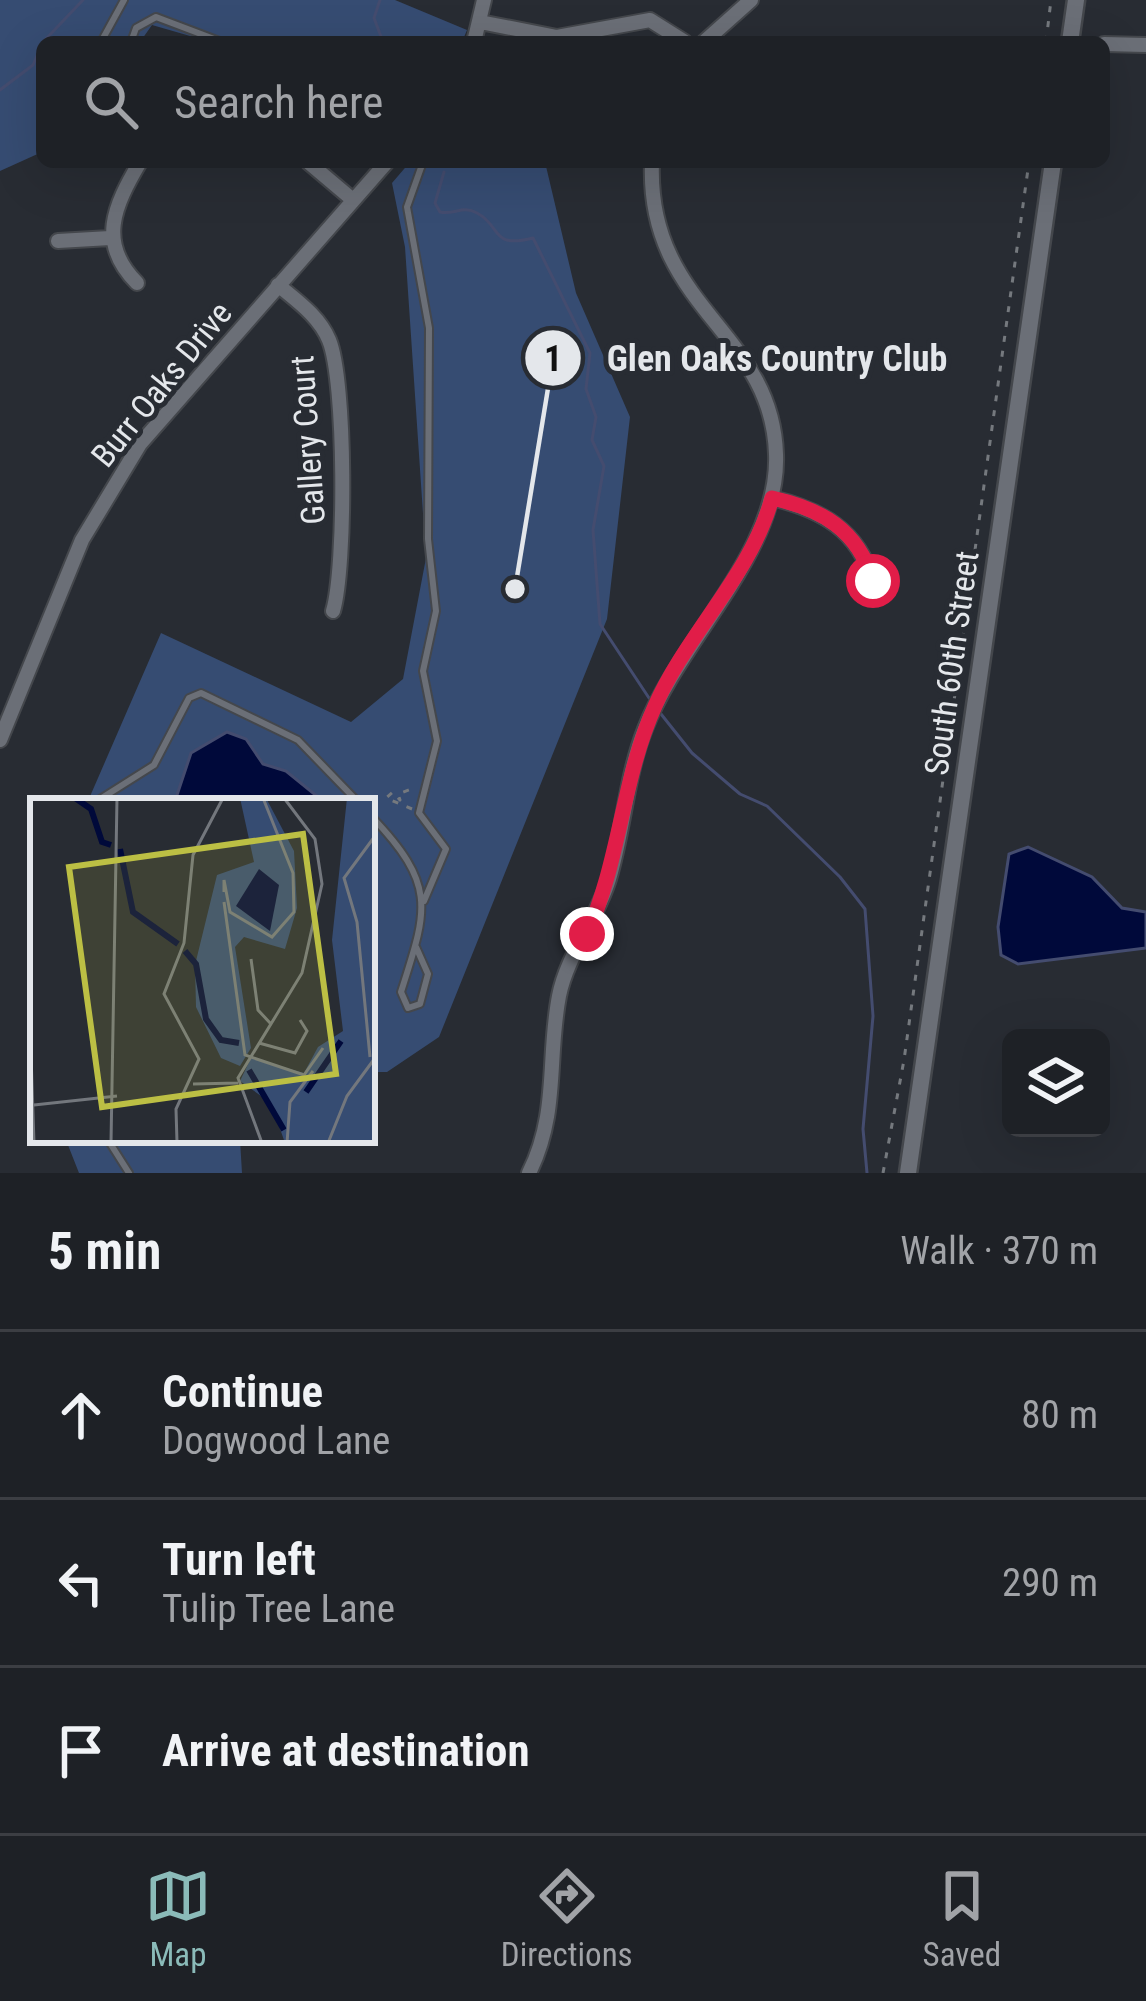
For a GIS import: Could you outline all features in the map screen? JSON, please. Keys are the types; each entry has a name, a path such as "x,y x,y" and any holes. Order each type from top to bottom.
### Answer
{"street":[{"path":"476,36 484,0"},
{"path":"711,36 751,0"},
{"path":"1071,36 1076,0"},
{"path":"567,36 650,20 676,36"},
{"path":"480,22 547,36"},
{"path":"1110,44 1146,45"},
{"path":"136,283 116,259 110,238 115,215 137,168"},
{"path":"315,168 353,200"},
{"name":"Burr Oaks Drive","path":"0,740 98,508 140,443 382,168"},
{"path":"529,1173 553,1101 560,990 610,875 644,732 672,672 757,541 772,498 776,453 770,411 741,353 691,298 668,258 654,212 652,168"},
{"name":"South 60th Street","path":"908,1173 1052,168"},
{"path":"58,241 110,238"},
{"name":"Gallery Court","path":"278,285 319,322 332,350 341,539 333,611"},
{"path":"772,498 810,508 839,525 861,551 873,581"}],"lane":[{"path":"104,36 124,0"},
{"path":"133,36 136,28 156,17 206,36"},
{"path":"421,168 407,207 430,328 428,539 436,611 423,671 437,741 419,812 446,849 431,895 424,901"},
{"path":"102,798 154,765 189,698 201,693 298,740 354,798"},
{"path":"375,820 401,850 424,901 401,992 408,1008 422,1001 428,981 416,946"},
{"path":"110,1143 129,1173"}],"path":[{"path":"1047,36 1051,0"},
{"path":"883,1173 904,1060 1029,168"},
{"path":"419,812 386,798 393,792 400,800 398,794 426,785"}],"shaded area":[{"path":"0,0 395,0 467,30 464,36 190,36 152,25 144,36 36,36 36,155 0,171"},
{"path":"405,168 546,168 576,293 630,417 607,619 439,1037 387,1072 375,1072 375,798 89,798 161,633 351,722 403,679 426,558 405,247 392,183"},
{"path":"227,732 246,739 263,764 286,771 319,798 176,798 191,753"},
{"path":"1028,847 1092,877 1122,908 1146,912 1146,948 1018,964 1001,955 998,927 1009,854"},
{"path":"67,1143 240,1143 242,1173 79,1173"}],"waterway":[{"path":"49,36 83,0"},
{"path":"380,0 374,18 381,36"},
{"path":"0,90 36,58"},
{"path":"444,172 435,203 440,212 472,211 503,238 533,238 590,353 586,389 596,417 592,440 604,466 593,530 600,624 649,698"},
{"path":"661,714 692,753 740,794 767,806 840,877 865,909 873,1016 863,1129 867,1173"}],"place":[{"name":"Glen Oaks Country Club","path":"515,589"}],"route":[{"path":"587,934 610,875 633,765 656,702 746,561 772,498 810,508 839,525 861,551 873,581"}]}
